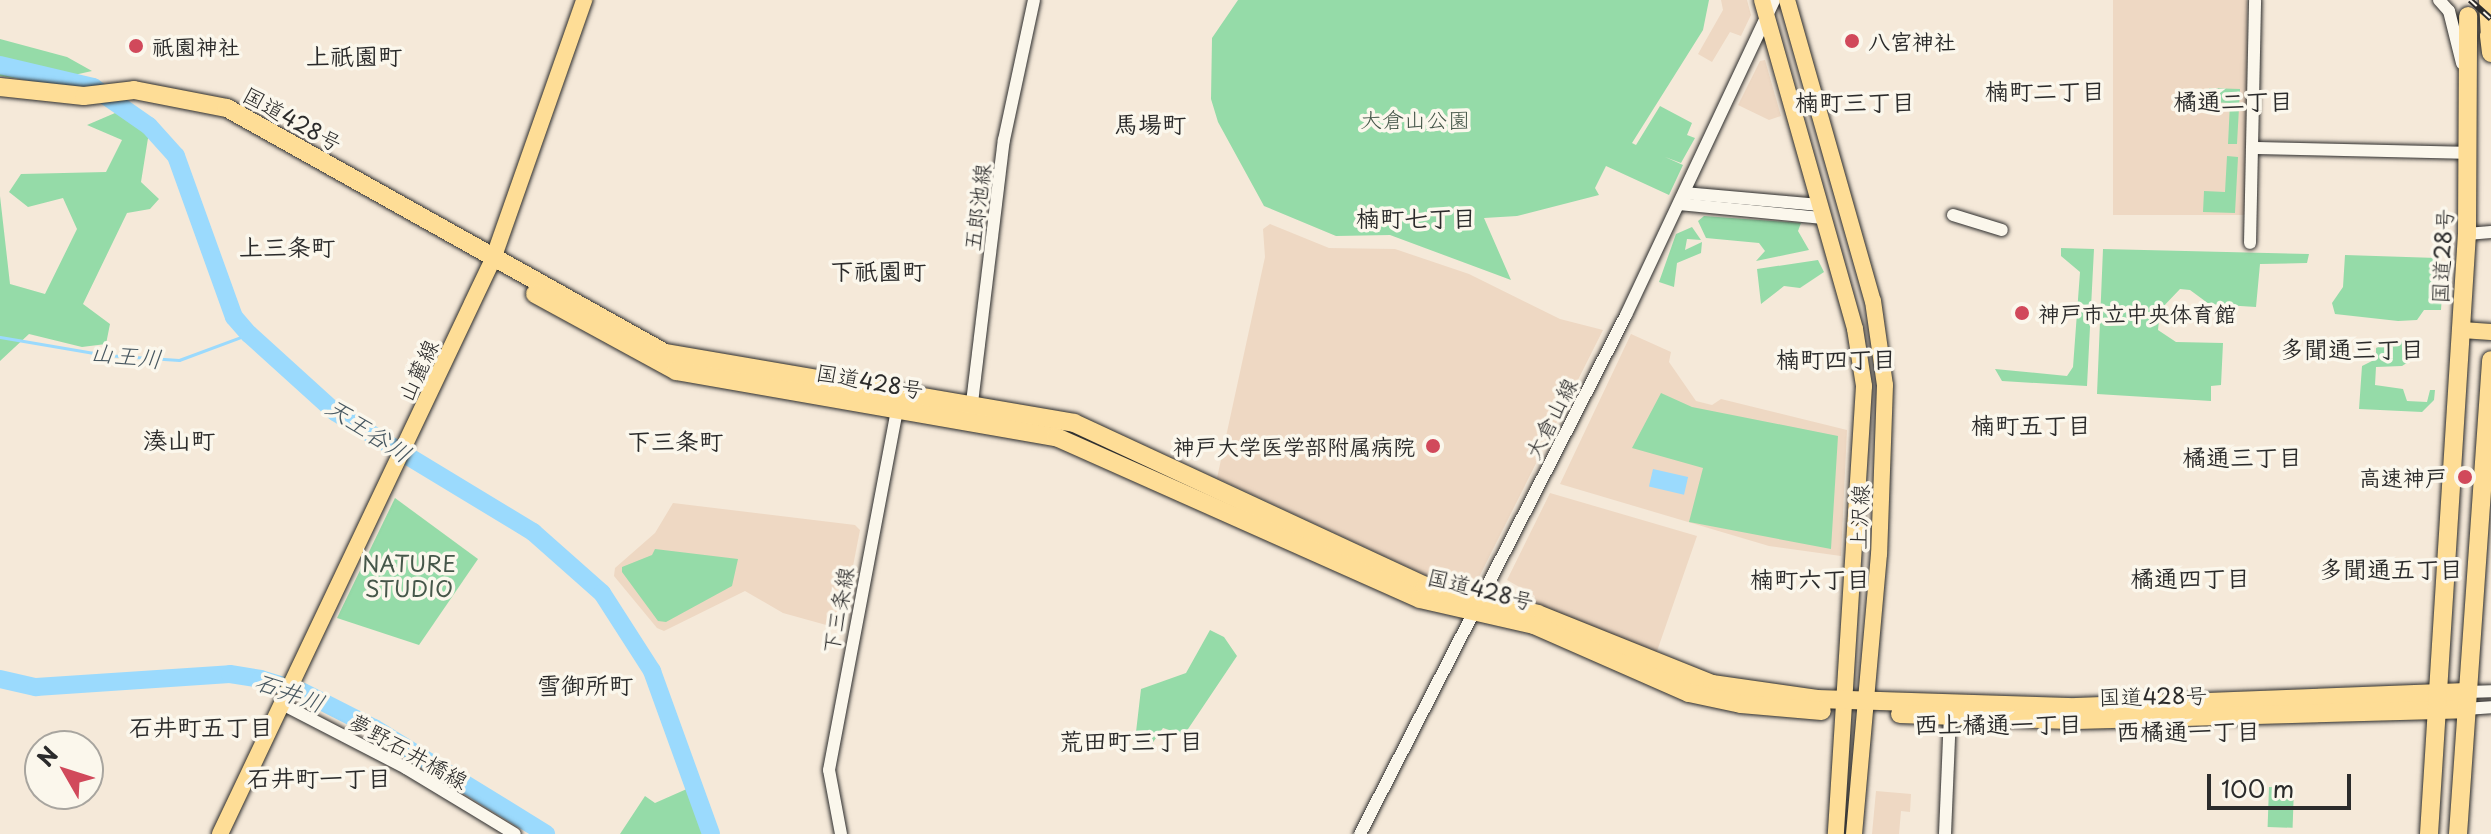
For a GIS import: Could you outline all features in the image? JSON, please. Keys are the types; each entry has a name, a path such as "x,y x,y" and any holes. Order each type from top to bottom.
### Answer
{"highway":[{"name":"国道28号","path":"2429,834 2467,234 2468,8"},
{"name":"国道428号","path":"0,87 93,96 114,92 188,97 227,108 493,259 519,286 676,371 971,413 1056,437 1420,599 1476,607 1534,625 1689,693 1741,704 1847,707 2437,702"},
{"path":"2458,834 2466,700 2484,546 2491,360"},
{"name":"国道428号","path":"1866,707 1950,716 2105,719 2466,700"}],"main road":[{"name":"山麓線","path":"220,834 493,259 584,0"},
{"name":"上沢線","path":"1787,0 1873,301 1885,385 1866,707 1854,834"},
{"path":"2487,0 2490,44"},
{"name":"上沢線","path":"1765,8 1855,329 1864,386 1847,707 1836,834"},
{"path":"2462,330 2491,332"}],"street":[{"name":"五郎池線","path":"971,413 1004,140 1034,0"},
{"name":"大倉山線","path":"1360,834 1681,198 1765,8 1774,0"},
{"path":"2250,243 2255,0"},
{"path":"2439,0 2449,11 2466,92"},
{"path":"2252,148 2468,153"},
{"path":"1681,198 1821,211"},
{"path":"1953,215 1993,223 2002,230"},
{"path":"2467,234 2491,232"},
{"name":"下三条線","path":"841,834 829,770 899,401"},
{"name":"夢野石井橋線","path":"287,690 406,768 515,834"},
{"path":"2466,700 2491,691"},
{"path":"2466,700 2491,707"},
{"path":"1945,834 1950,716"}],"shaded area":[{"path":"1721,0 1747,0 1751,15 1741,36 1730,32 1712,62 1698,54 1723,10"},
{"path":"2113,0 2247,0 2247,215 2113,215"},
{"path":"1765,60 1781,116 1769,120 1738,105 1760,61"},
{"path":"1270,224 1329,248 1395,249 1469,274 1560,319 1603,330 1478,579 1463,587 1436,580 1217,478 1265,257 1263,229"},
{"path":"1631,334 1671,352 1669,362 1696,401 1712,405 1721,399 1847,430 1841,556 1769,546 1560,484"},
{"path":"1550,493 1697,536 1656,654 1533,602 1535,596 1507,580"},
{"path":"673,503 855,525 860,530 842,623 837,628 783,613 745,591 664,631 657,628 614,576 615,568 655,533"},
{"path":"1876,791 1911,794 1910,812 1901,811 1899,834 1872,834"}],"green space":[{"name":"大倉山公園","path":"1238,0 1709,0 1703,30 1632,143 1636,145 1660,106 1692,123 1687,135 1695,138 1681,163 1665,157 1683,165 1669,195 1606,166 1595,188 1599,195 1517,216 1484,218 1511,280 1390,235 1336,236 1264,206 1218,122 1211,99 1212,38"},
{"path":"0,39 67,57 92,71 43,82 0,76"},
{"path":"2209,88 2240,89 2237,144 2228,144 2230,103 2209,102"},
{"path":"115,113 137,116 149,132 141,182 159,199 150,209 127,213 83,304 110,324 106,344 82,347 29,334 0,361 0,196 10,284 45,294 77,229 63,198 28,207 9,192 21,174 106,172 122,140 87,125"},
{"path":"2227,156 2238,157 2235,213 2203,212 2204,191 2225,192"},
{"path":"1704,216 1801,223 1798,231 1809,250 1756,261 1765,251 1759,243 1706,238 1698,221"},
{"path":"1692,227 1701,240 1687,239 1685,250 1702,242 1701,253 1677,263 1674,287 1659,282 1676,234"},
{"path":"2061,248 2094,249 2087,386 2002,381 1995,369 2067,376 2073,367 2080,272 2061,256"},
{"path":"2103,249 2309,254 2307,263 2260,264 2256,307 2209,304 2190,290 2180,289 2160,310 2158,330 2176,342 2223,343 2221,385 2211,386 2211,401 2097,394"},
{"path":"2345,255 2437,258 2444,264 2441,310 2424,310 2417,320 2398,321 2335,314 2332,303 2343,287"},
{"path":"1818,260 1824,272 1800,288 1784,286 1761,304 1757,269"},
{"path":"2395,341 2416,343 2422,353 2402,366 2376,367 2375,385 2403,389 2407,401 2427,402 2430,390 2435,390 2434,400 2422,412 2359,409 2362,366 2376,359 2376,348"},
{"path":"1661,393 1692,407 1838,436 1831,549 1689,522 1703,468 1632,448"},
{"name":"NATURE STUDIO","path":"395,498 478,559 419,645 337,618"},
{"path":"655,549 738,559 732,586 666,622 658,621 622,572 622,567 652,555"},
{"path":"1210,630 1224,637 1237,656 1184,735 1163,728 1149,748 1136,732 1141,689 1186,673"},
{"path":"2269,787 2294,788 2293,828 2268,827"},
{"path":"689,788 706,834 620,834 645,796 655,803"}],"water":[{"path":"1653,469 1688,477 1684,495 1649,487"}],"waterway":[{"name":"天王谷川","path":"0,65 93,87 149,126 176,156 234,317 249,334 335,412 533,532 602,593 652,671 711,834"},
{"name":"山王川","path":"0,337 105,355 179,360 249,334"},
{"name":"石井川","path":"0,679 36,687 230,674 261,679 303,692 374,728 546,834"}],"railway":[{"path":"2470,0 2491,19"}],"place":[{"name":"八宮神社","path":"1852,41"},
{"name":"祇園神社","path":"136,46"},
{"name":"神戸市立中央体育館","path":"2022,313"},
{"name":"神戸大学医学部附属病院","path":"1433,446"},
{"name":"高速神戸","path":"2465,477"}],"district":[{"name":"上祇園町","path":"354,56"},
{"name":"楠町二丁目","path":"2045,91"},
{"name":"橘通二丁目","path":"2233,101"},
{"name":"楠町三丁目","path":"1855,102"},
{"name":"馬場町","path":"1150,124"},
{"name":"楠町七丁目","path":"1416,218"},
{"name":"上三条町","path":"287,247"},
{"name":"下祇園町","path":"878,271"},
{"name":"多聞通三丁目","path":"2352,349"},
{"name":"楠町四丁目","path":"1836,359"},
{"name":"楠町五丁目","path":"2031,425"},
{"name":"湊山町","path":"179,440"},
{"name":"下三条町","path":"675,441"},
{"name":"橘通三丁目","path":"2242,457"},
{"name":"多聞通五丁目","path":"2391,569"},
{"name":"橘通四丁目","path":"2190,578"},
{"name":"楠町六丁目","path":"1810,579"},
{"name":"雪御所町","path":"585,685"},
{"name":"西上橘通一丁目","path":"1998,724"},
{"name":"石井町五丁目","path":"201,727"},
{"name":"西橘通一丁目","path":"2188,731"},
{"name":"荒田町三丁目","path":"1131,741"},
{"name":"石井町一丁目","path":"319,778"}]}
